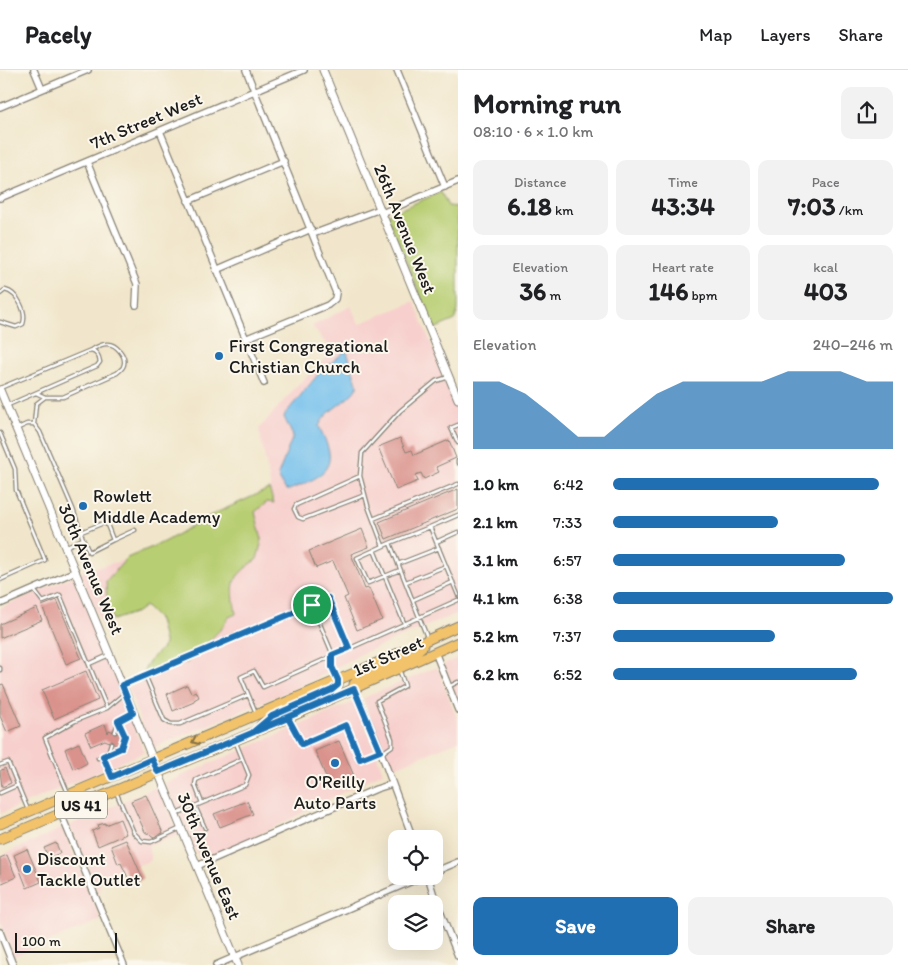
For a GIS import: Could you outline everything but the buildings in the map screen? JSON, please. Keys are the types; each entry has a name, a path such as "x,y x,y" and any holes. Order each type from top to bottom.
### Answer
{"main road":[{"name":"1st Street","path":"0,824 338,680 458,626"},
{"path":"354,689 356,681 414,654 429,640"},
{"name":"1st Street","path":"0,839 288,718 458,642"},
{"path":"253,732 272,716 334,689 338,685 338,680"}],"street":[{"path":"34,70 42,89"},
{"path":"0,107 88,70"},
{"path":"244,339 328,305 336,296 334,286 246,70"},
{"name":"7th Street West","path":"0,198 304,70"},
{"name":"26th Avenue West","path":"323,70 458,399"},
{"path":"398,70 445,187"},
{"path":"160,131 244,339 264,383"},
{"path":"188,201 284,161"},
{"path":"87,162 137,284 136,305"},
{"path":"216,270 312,231 381,211 458,181"},
{"name":"30th Avenue West","path":"0,389 152,759"},
{"path":"0,604 76,571"},
{"path":"435,652 458,710"},
{"path":"354,689 410,830"},
{"name":"30th Avenue East","path":"152,759 238,965"},
{"path":"197,866 376,788 392,784"},
{"path":"61,814 124,965"},
{"path":"443,868 458,862"},
{"path":"216,965 403,885"},
{"path":"431,885 458,956"},
{"path":"0,932 13,965"}],"lane":[{"path":"0,294 6,290 14,294 23,311 24,320 23,324 16,326 0,322"},
{"path":"0,389 105,344 115,346 122,355 123,368 117,373 63,397 45,397 36,393"},
{"path":"7,406 96,366 100,362 99,356 95,351 90,350"},
{"path":"383,546 360,476 362,453 400,411 436,381 449,377"},
{"path":"45,397 36,404 34,424 40,432 89,552 135,530"},
{"path":"16,428 27,424 34,424"},
{"path":"458,425 452,428 458,443"},
{"path":"0,434 15,469 16,490 45,560 0,580"},
{"path":"360,476 296,505 294,509 298,517 303,519 365,494"},
{"path":"373,519 458,484"},
{"path":"400,570 368,583 357,558 458,515"},
{"path":"81,532 106,522 113,540"},
{"path":"430,527 458,595"},
{"path":"436,542 458,532"},
{"path":"65,547 83,539"},
{"path":"390,543 429,640"},
{"path":"398,564 439,548"},
{"path":"373,550 404,623"},
{"path":"405,582 446,566"},
{"path":"413,600 453,582"},
{"path":"34,589 43,602 60,595 107,708"},
{"path":"122,685 328,598 349,648"},
{"path":"257,715 241,677 254,671 263,687 458,600"},
{"path":"312,605 332,655 332,667 338,680"},
{"path":"89,664 110,655"},
{"path":"288,718 302,744 346,725 360,759 380,752 392,746 392,739 377,701 405,686 399,668"},
{"path":"145,675 164,720 171,724 180,724 248,695"},
{"path":"448,687 458,682"},
{"path":"68,795 45,738 74,721 107,708 126,693"},
{"path":"115,732 118,721 133,713"},
{"path":"98,758 121,748 125,736 118,721"},
{"path":"175,814 245,785 249,775 234,740"},
{"path":"108,754 111,743"},
{"path":"103,756 112,777"},
{"path":"202,803 195,785 196,780 242,759"},
{"path":"0,765 8,762 28,812"},
{"path":"228,765 230,769"},
{"path":"218,770 219,774"},
{"path":"235,782 238,788"},
{"path":"1,791 18,785"},
{"path":"224,786 227,792"},
{"path":"115,790 137,837 142,841 151,842 181,828"},
{"path":"214,791 217,797"},
{"path":"196,806 205,828"}],"shaded area":[{"path":"414,301 458,410 458,613 361,654 305,684 151,749 128,688 142,682 174,662 222,628 229,617 236,614 232,590 238,573 257,559 262,540 254,512 267,502 274,503 269,489 271,488 259,429 296,387 332,352 312,326 351,306 359,324","holes":["347,354 356,377 322,418 319,426 329,449 322,475 289,490 278,475 293,436 284,417 285,414"]},
{"path":"124,560 106,581 107,606 113,620 102,625 80,572"},
{"path":"73,576 144,752 0,814 0,608"},
{"path":"458,658 458,700 444,664"},
{"path":"437,667 458,721 458,741 390,769 363,698"},
{"path":"356,701 383,772 259,835 200,861 165,783"},
{"path":"158,786 192,864 179,835 148,846 151,860 100,881 100,897 70,825"},
{"path":"63,828 101,920 14,956 0,921 0,856"}],"green space":[{"path":"441,192 448,206 458,207 458,310 455,320 434,329 387,215"},
{"path":"269,489 274,503 267,502 255,512 262,540 257,559 234,582 233,595 236,614 229,617 222,628 187,663 174,662 142,682 146,666 165,645 159,620 145,606 137,612 113,620 107,606 106,581 127,558 168,540 207,517"}],"water":[{"path":"344,352 347,352 358,386 349,397 327,415 319,426 328,448 328,464 319,476 286,490 278,475 293,436 284,417 285,414 321,371"}],"place":[{"name":"First Congregational Christian Church","path":"219,356"},
{"name":"Rowlett Middle Academy","path":"83,506"},
{"name":"O'Reilly Auto Parts","path":"335,763"},
{"name":"Discount Tackle Outlet","path":"27,869"}],"route":[{"path":"328,598 349,648 332,655 332,667 338,680 338,685 332,690 272,716 253,732 354,689 380,751 360,759 346,725 302,744 288,718 158,772 152,759 112,777 103,756 121,748 125,736 118,721 133,713 122,685 312,605 328,598"}]}
